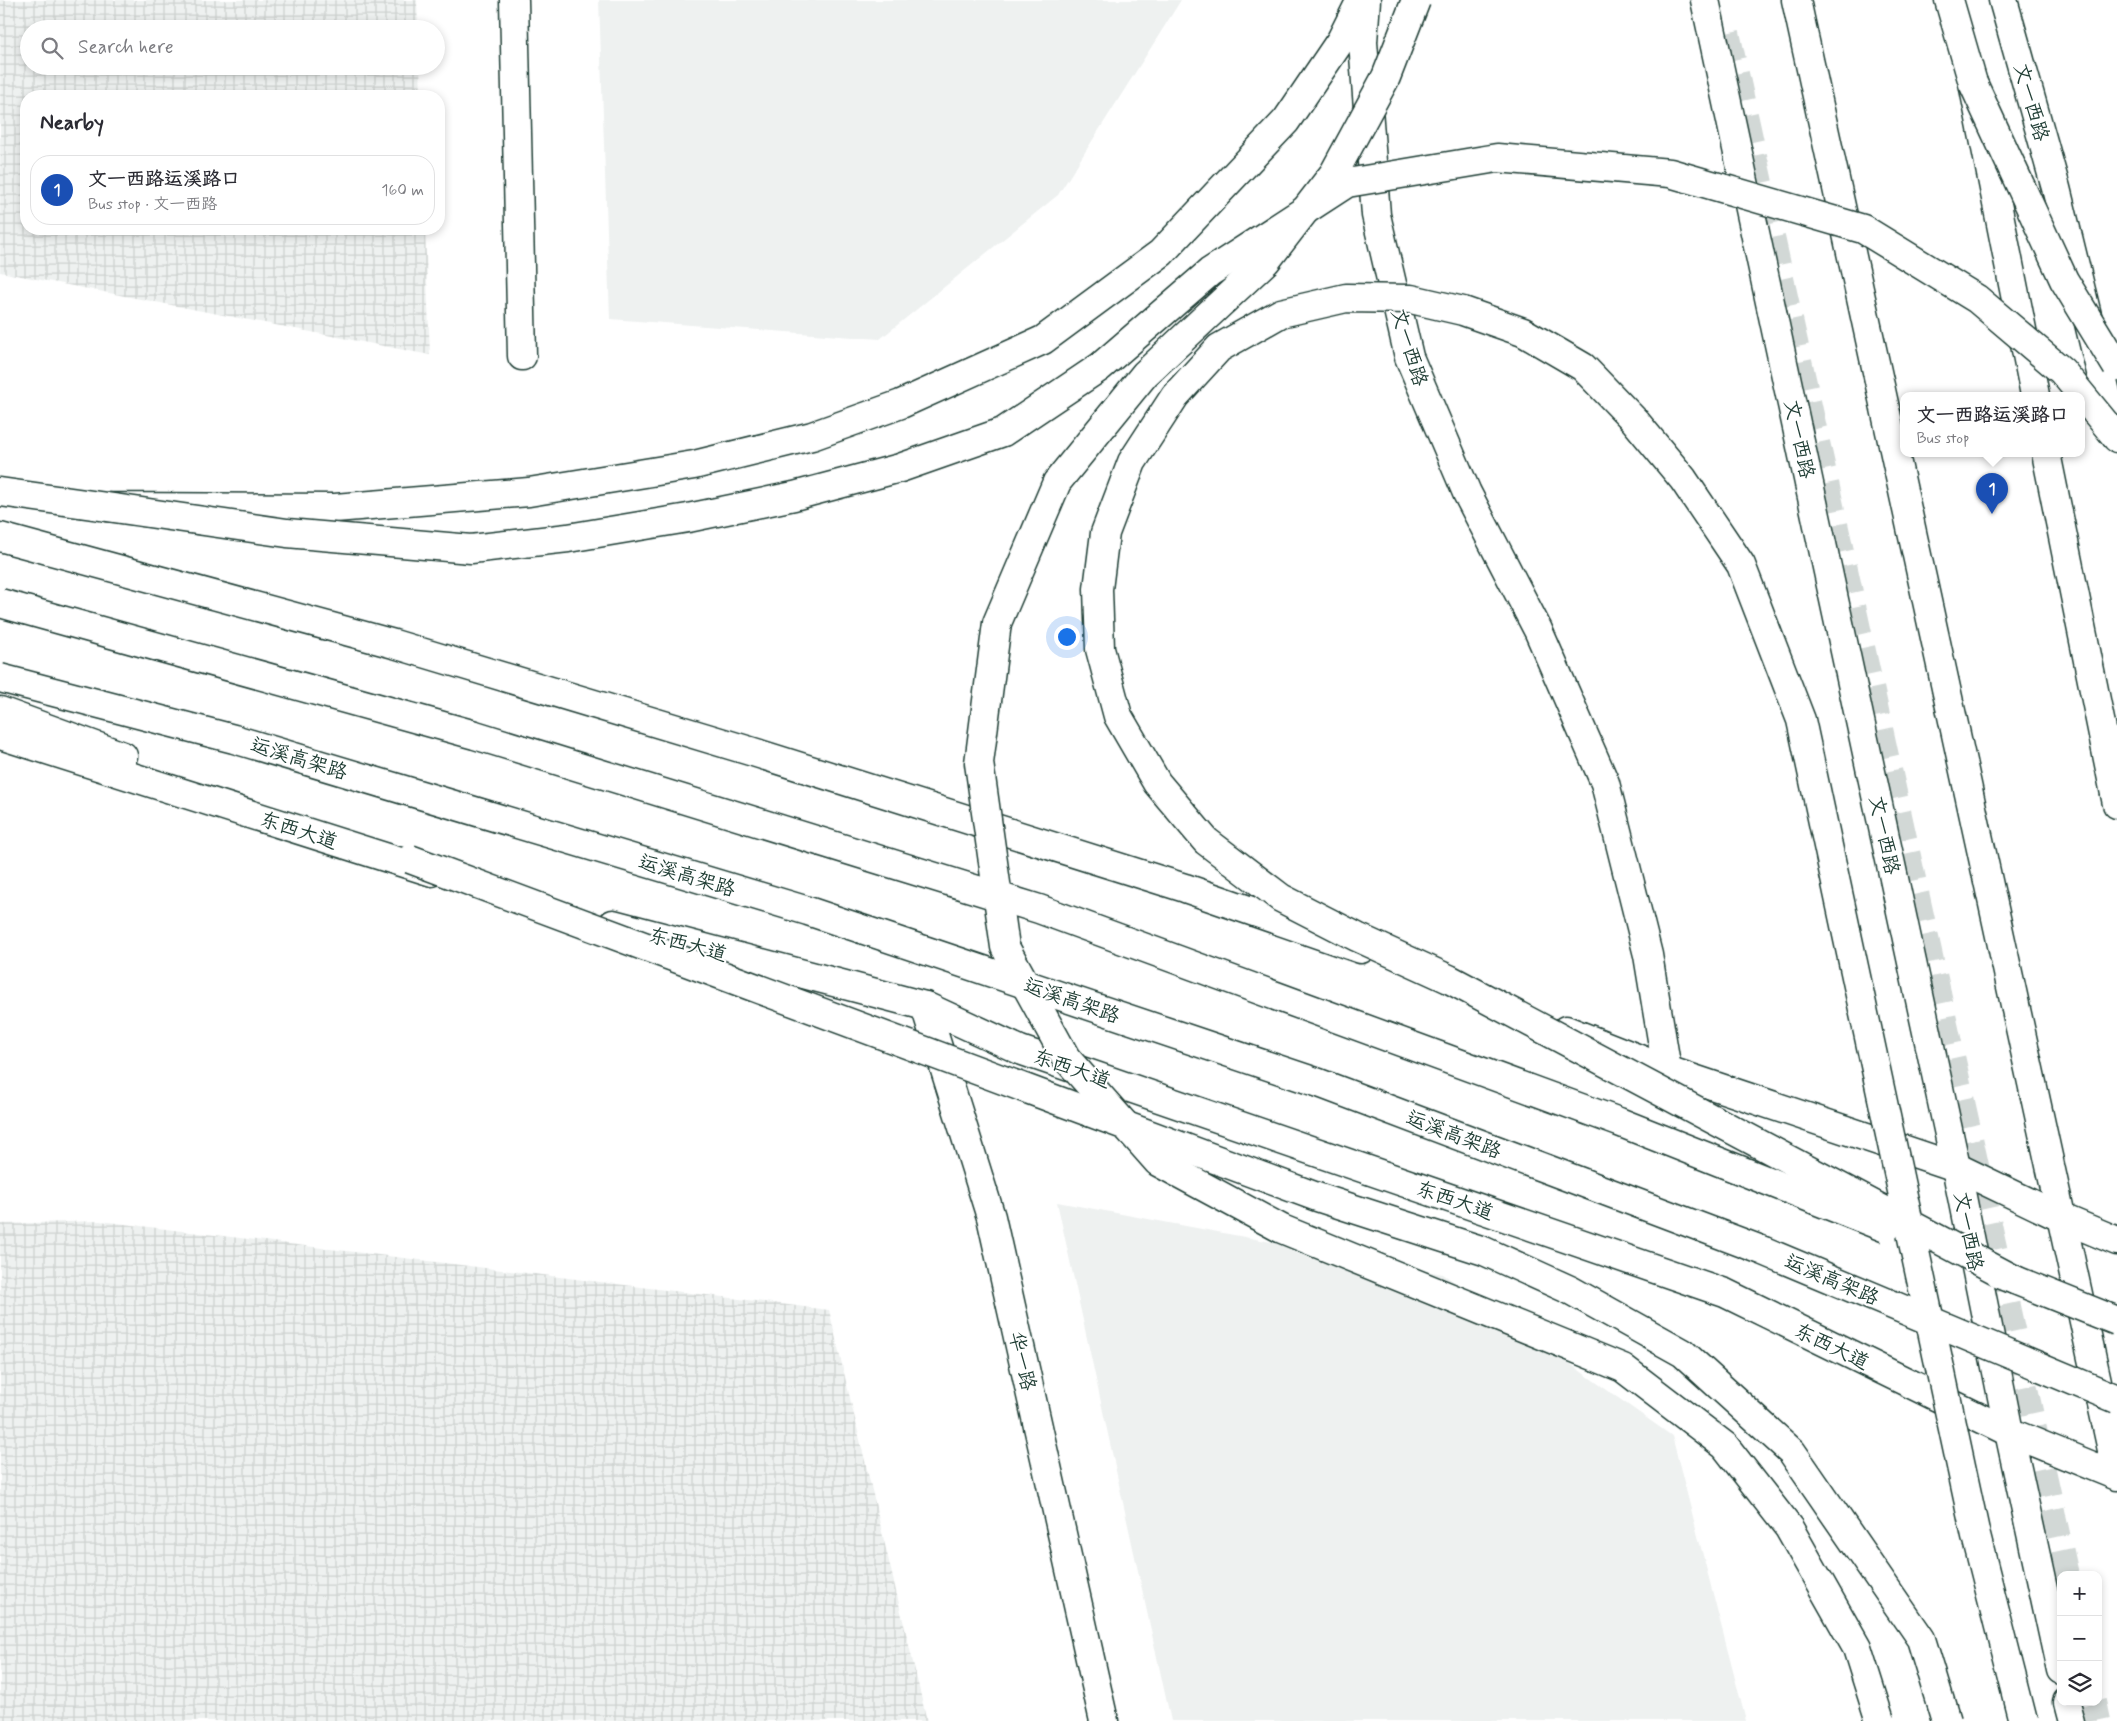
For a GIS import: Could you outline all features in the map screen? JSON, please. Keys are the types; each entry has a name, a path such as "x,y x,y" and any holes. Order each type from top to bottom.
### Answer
{"main road":[{"path":"514,0 522,356"},
{"path":"107,507 336,508 529,492 703,463 812,436 901,404 1043,340 1161,252 1286,121 1341,40 1361,0"},
{"name":"文一西路","path":"1366,0 1363,42 1376,215 1409,358 1466,493 1538,630 1605,784 1648,955 1667,1070"},
{"path":"1416,0 1386,77 1334,172 1266,262 1145,374 1057,482 1053,491 997,624 979,763 1005,947 1066,1058 1158,1162 1282,1229 1623,1368 1725,1446 1790,1528 1856,1648 1880,1721"},
{"name":"文一西路","path":"1705,0 1956,1167 2009,1432 2059,1661"},
{"path":"1796,0 2117,1474"},
{"path":"1948,0 1973,83 2034,392"},
{"name":"文一西路","path":"2003,0 2056,188 2117,438"},
{"path":"1973,83 2064,280 2117,367"},
{"path":"0,492 287,533 471,549 568,538 688,518 794,496 900,468 1003,432 1100,367 1210,272 1347,183 1496,158 1670,173 1862,229 1977,299 2062,371 2079,392"},
{"path":"2017,1281 1921,1230 1912,1225 1904,1220 1450,979 1357,937 1281,898 1206,841 1157,783 1118,716 1100,649 1098,589 1105,533 1132,462 1175,396 1219,348 1281,313 1346,298 1411,299 1463,311 1523,332 1584,368 1635,421 1683,479 1741,565 1801,720 1892,1148 1907,1216 1909,1226 1911,1235 1918,1264 1976,1536 2023,1721"},
{"path":"2085,399 2117,438"},
{"path":"2047,457 2117,804"},
{"path":"0,537 404,647 750,751 1176,885 1390,959 1667,1070 1956,1167 2062,1218 2117,1241"},
{"path":"0,603 475,735 1039,910 1619,1122 2117,1321"},
{"name":"运溪高架路","path":"0,678 234,738 808,911 1320,1083 1764,1251 2117,1399"},
{"path":"0,712 428,866 1317,1197 1484,1251 1570,1290 1683,1353 1792,1452 1921,1639 1946,1721"},
{"name":"东西大道","path":"0,736 503,895 925,1006 1020,1050 1725,1293 2009,1432 2117,1474"},
{"name":"华一路","path":"925,1006 991,1218 1104,1721"},
{"path":"2069,1706 2072,1721"}],"shaded area":[{"path":"0,0 417,0 418,20 20,20 20,75 420,75 421,90 20,90 20,235 425,235 430,355 0,272"},
{"path":"599,0 1181,0 1058,195 880,339 610,319"},
{"path":"1057,1202 1443,1274 1672,1436 1746,1721 1171,1721"},
{"path":"100,1221 829,1310 927,1721 0,1721 0,1224"}],"tunnel":[{"path":"1726,33 2064,1571"},
{"path":"2094,1706 2097,1721"}],"place":[{"name":"文一西路运溪路口","path":"1992,514"}]}
